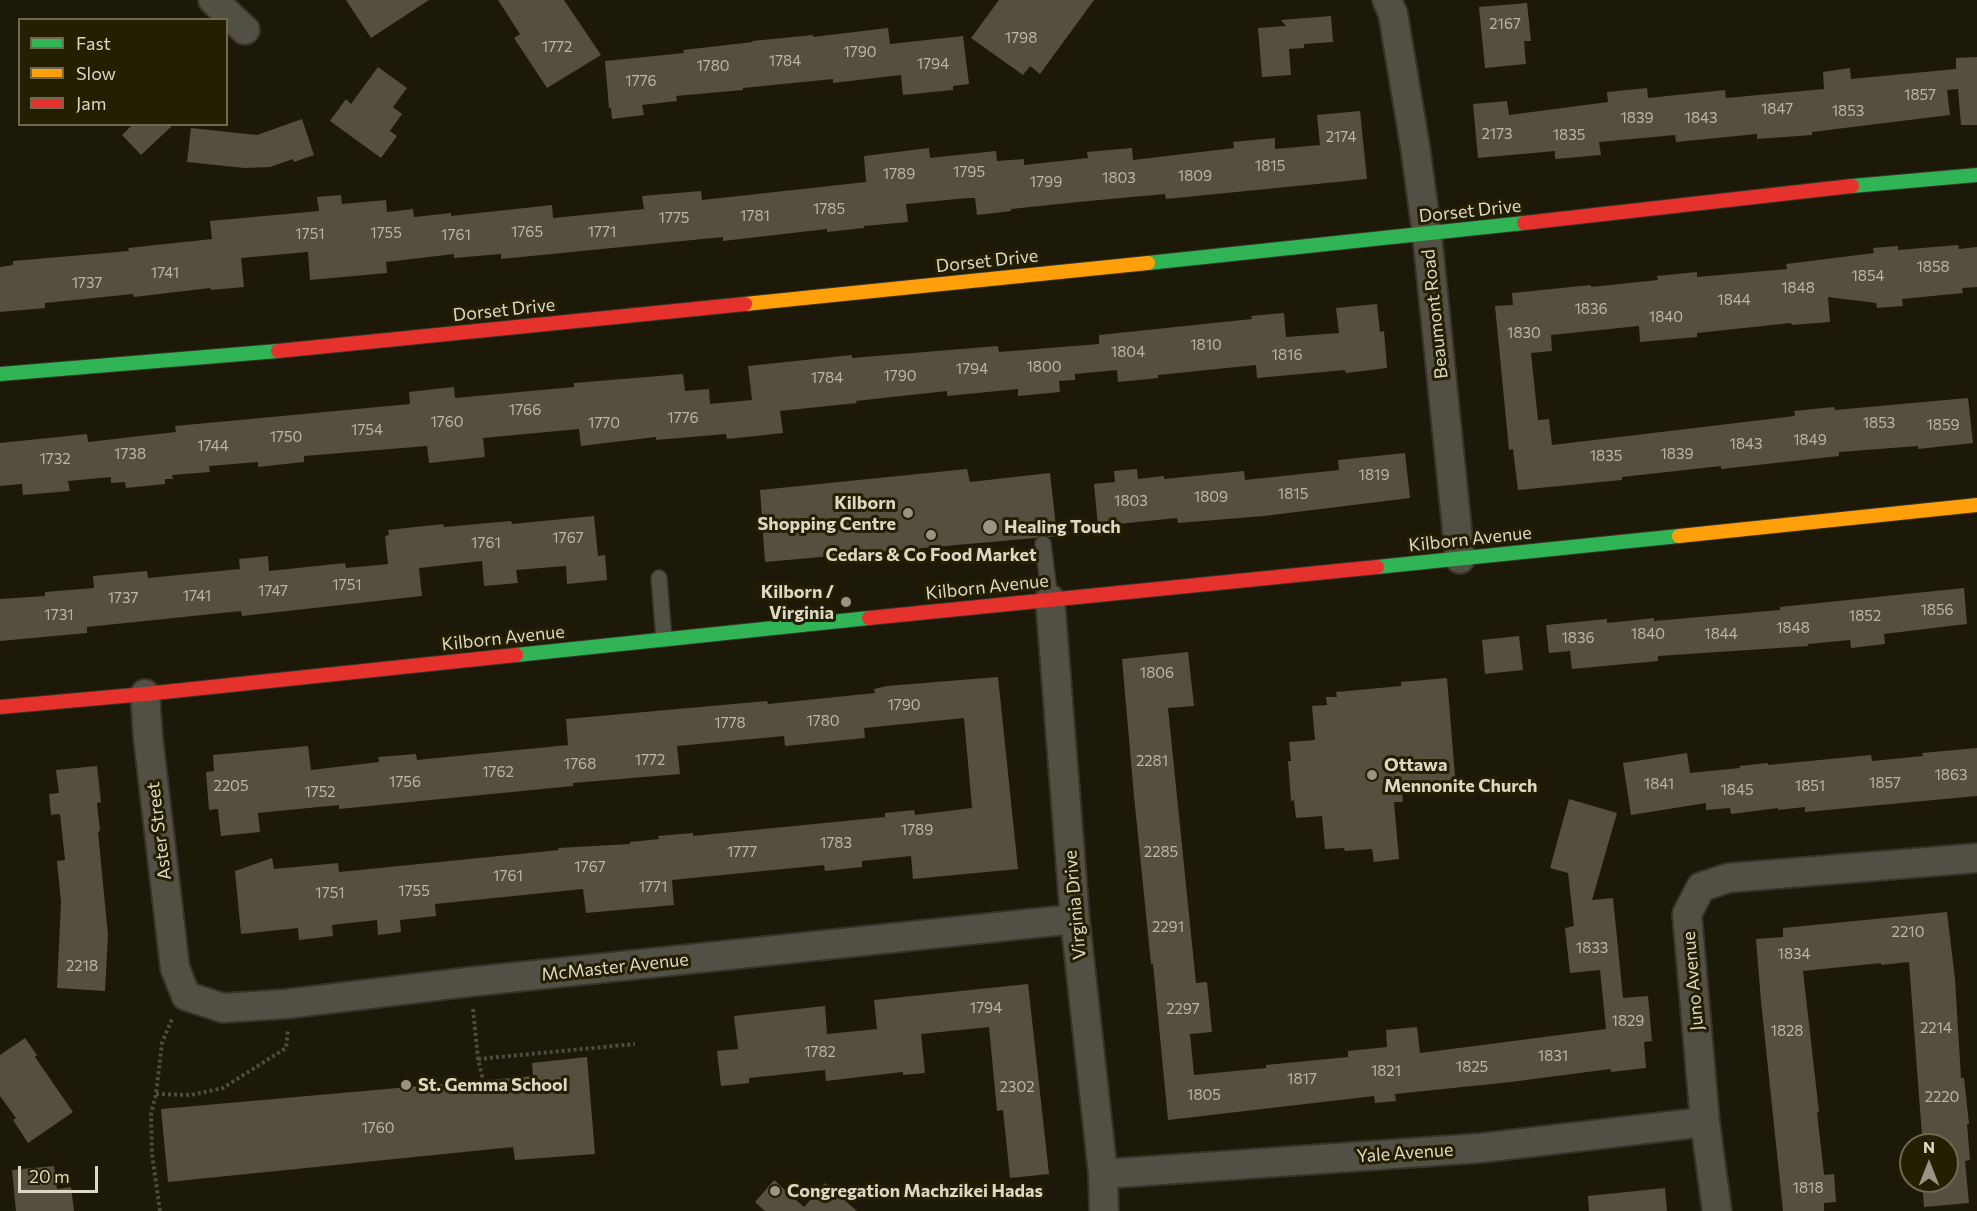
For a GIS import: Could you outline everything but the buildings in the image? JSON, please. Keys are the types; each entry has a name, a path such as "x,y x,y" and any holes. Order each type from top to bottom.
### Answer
{"street":[{"path":"213,0 245,30"},
{"name":"Beaumont Road","path":"1387,0 1393,14 1427,234 1460,559"},
{"name":"Dorset Drive","path":"0,374 288,350 1427,234 1875,183 1977,176"},
{"name":"Kilborn Avenue","path":"0,707 145,694 1977,505"},
{"name":"Virginia Drive","path":"1050,599 1075,919 1103,1174 1104,1211"},
{"name":"Aster Street","path":"145,694 175,968 186,996"},
{"name":"Juno Avenue","path":"1717,1211 1705,1122 1688,914 1701,887 1728,878 1977,858"},
{"name":"McMaster Avenue","path":"186,996 223,1008 286,1004 468,982 1075,919"},
{"name":"Yale Avenue","path":"1103,1174 1481,1148 1705,1122"}],"lane":[{"path":"1043,544 1050,599"},
{"path":"659,578 664,639"}],"path":[{"path":"468,982 483,1080"},
{"path":"160,1211 152,1154 151,1114 156,1094 162,1043 176,1008 186,996"},
{"path":"156,1094 191,1095 224,1088 286,1048 288,1029 286,1004"},
{"path":"478,1059 635,1044"}],"traffic: fast":[{"path":"1852,186 1977,175"},
{"path":"1148,263 1524,223"},
{"path":"0,374 278,351"},
{"path":"1377,567 1679,536"},
{"path":"516,655 869,618"}],"traffic: slow":[{"path":"745,304 1148,263"},
{"path":"1679,536 1977,505"}],"traffic: jam":[{"path":"1524,223 1852,186"},
{"path":"278,351 745,304"},
{"path":"869,618 1377,567"},
{"path":"0,707 516,655"}],"place":[{"name":"Kilborn Shopping Centre","path":"908,513"},
{"name":"Healing Touch","path":"990,527"},
{"name":"Cedars & Co Food Market","path":"931,535"},
{"name":"Kilborn / Virginia","path":"846,602"},
{"name":"Ottawa Mennonite Church","path":"1372,775"},
{"name":"St. Gemma School","path":"406,1085"},
{"name":"Congregation Machzikei Hadas","path":"775,1191"}]}
